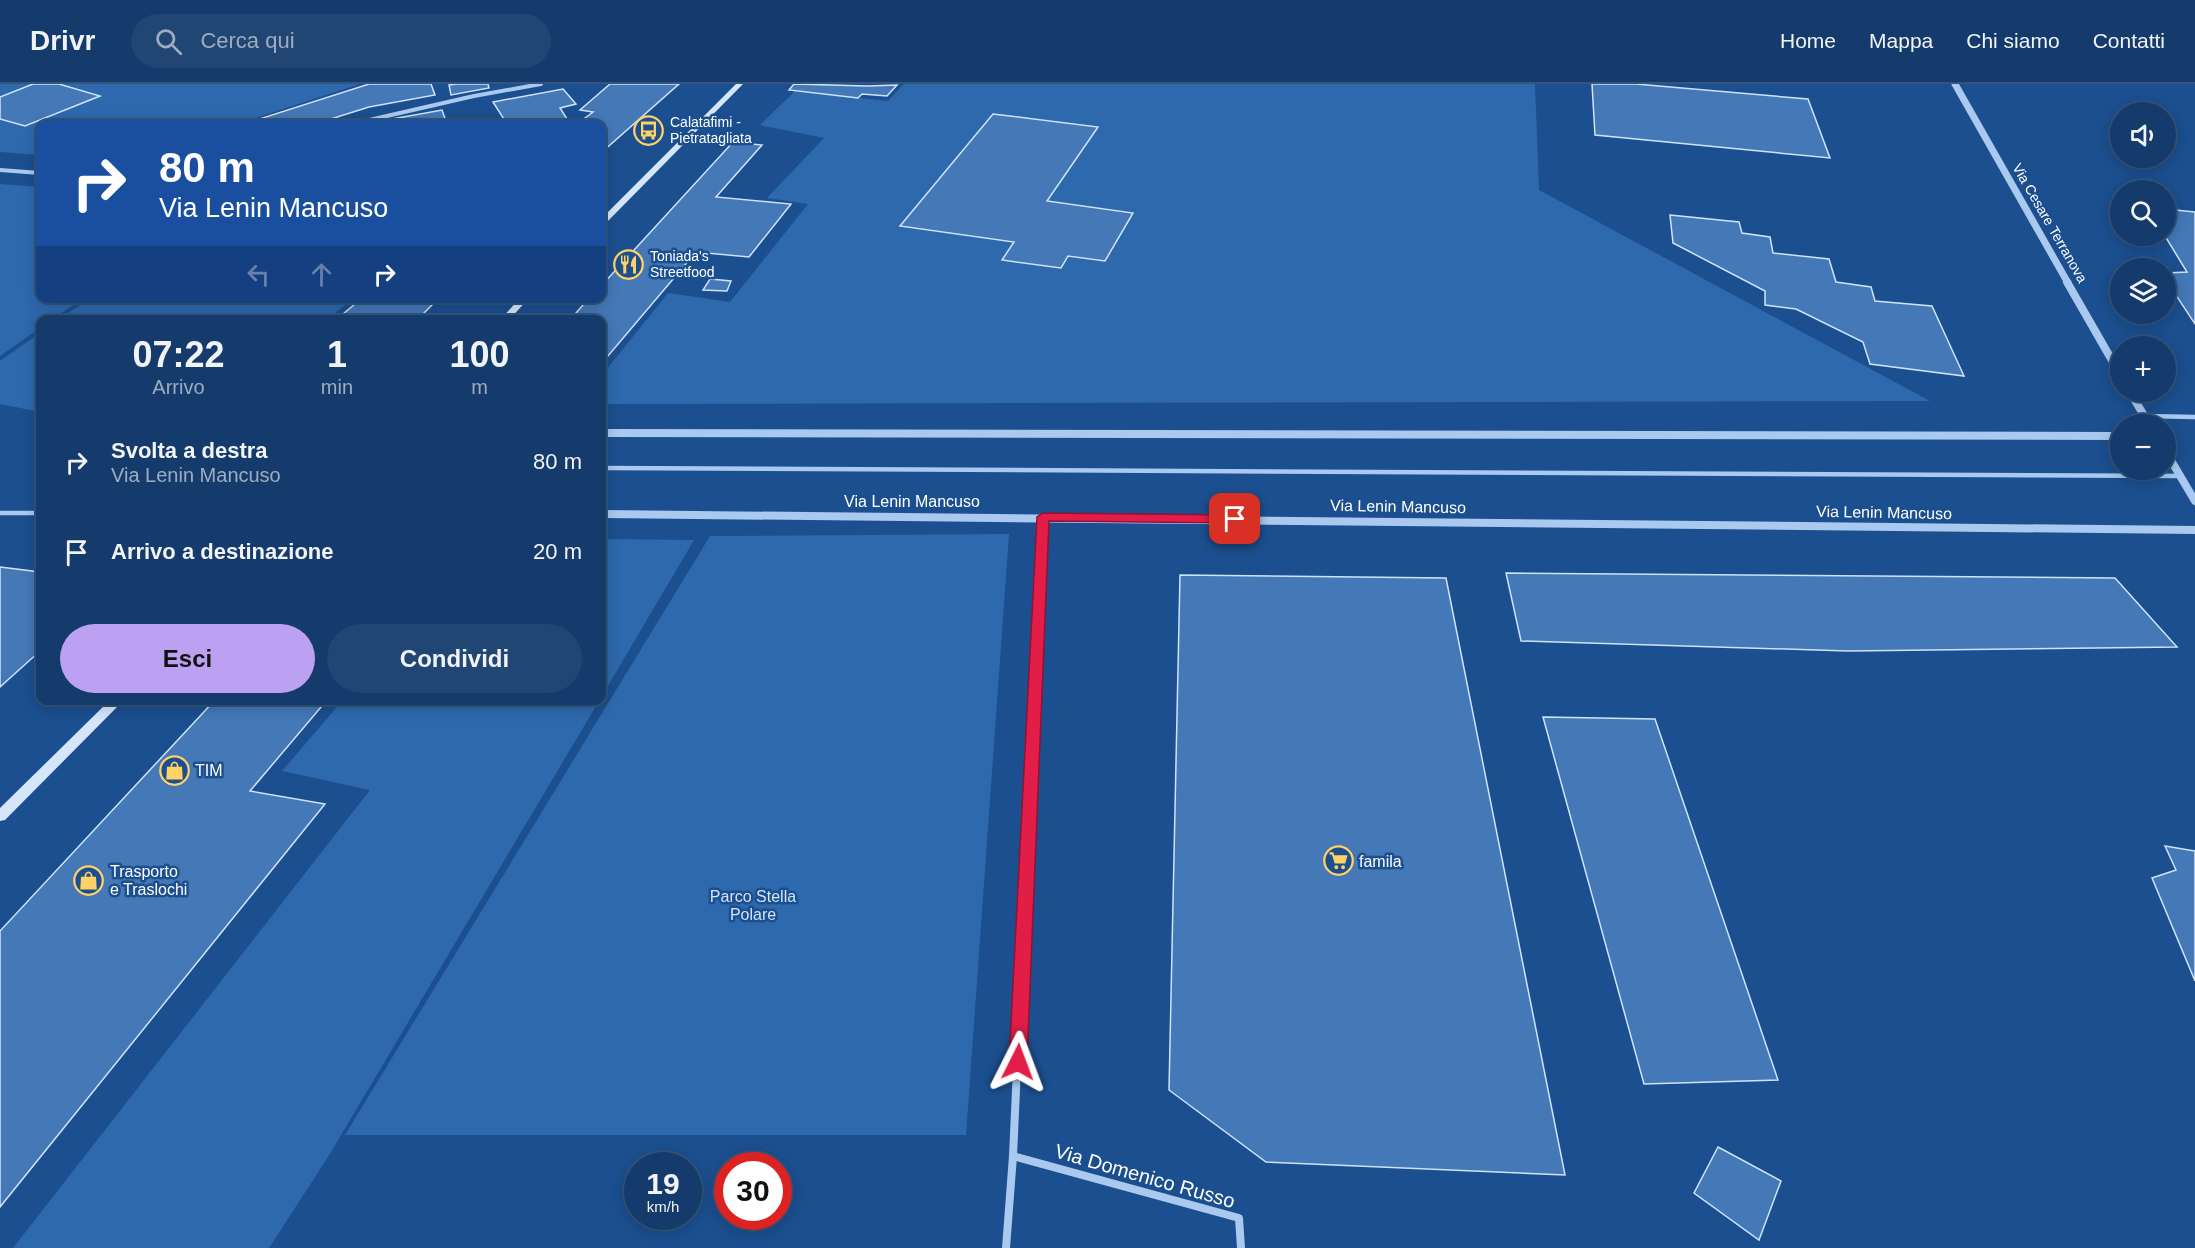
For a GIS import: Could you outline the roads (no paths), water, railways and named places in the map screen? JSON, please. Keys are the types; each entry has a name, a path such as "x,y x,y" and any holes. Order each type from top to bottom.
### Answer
{"main road":[{"path":"606,218 740,84"},
{"path":"509,315 520,303"},
{"path":"0,816 113,705"}],"street":[{"path":"369,120 474,96 541,84"},
{"name":"Via Cesare Terranova","path":"1955,84 2110,357"},
{"path":"0,170 36,173"},
{"path":"2176,418 2195,417"},
{"path":"606,434 2110,436"},
{"name":"Via Lenin Mancuso","path":"606,468 2180,476"},
{"path":"2176,469 2195,501"},
{"path":"0,513 36,513"},
{"name":"Via Lenin Mancuso","path":"606,514 2195,530"},
{"path":"1006,1248 1013,1156 1043,517"},
{"name":"Via Domenico Russo","path":"1013,1156 1239,1218 1241,1248"}],"place":[{"name":"Calatafimi - Pietratagliata","path":"649,130"},
{"name":"Toniada's Streetfood","path":"629,264"},
{"name":"TIM","path":"174,770"},
{"name":"famila","path":"1338,861"},
{"name":"Trasporto e Traslochi","path":"89,880"}],"park label":[{"name":"Parco Stella Polare","path":"753,905"}]}
